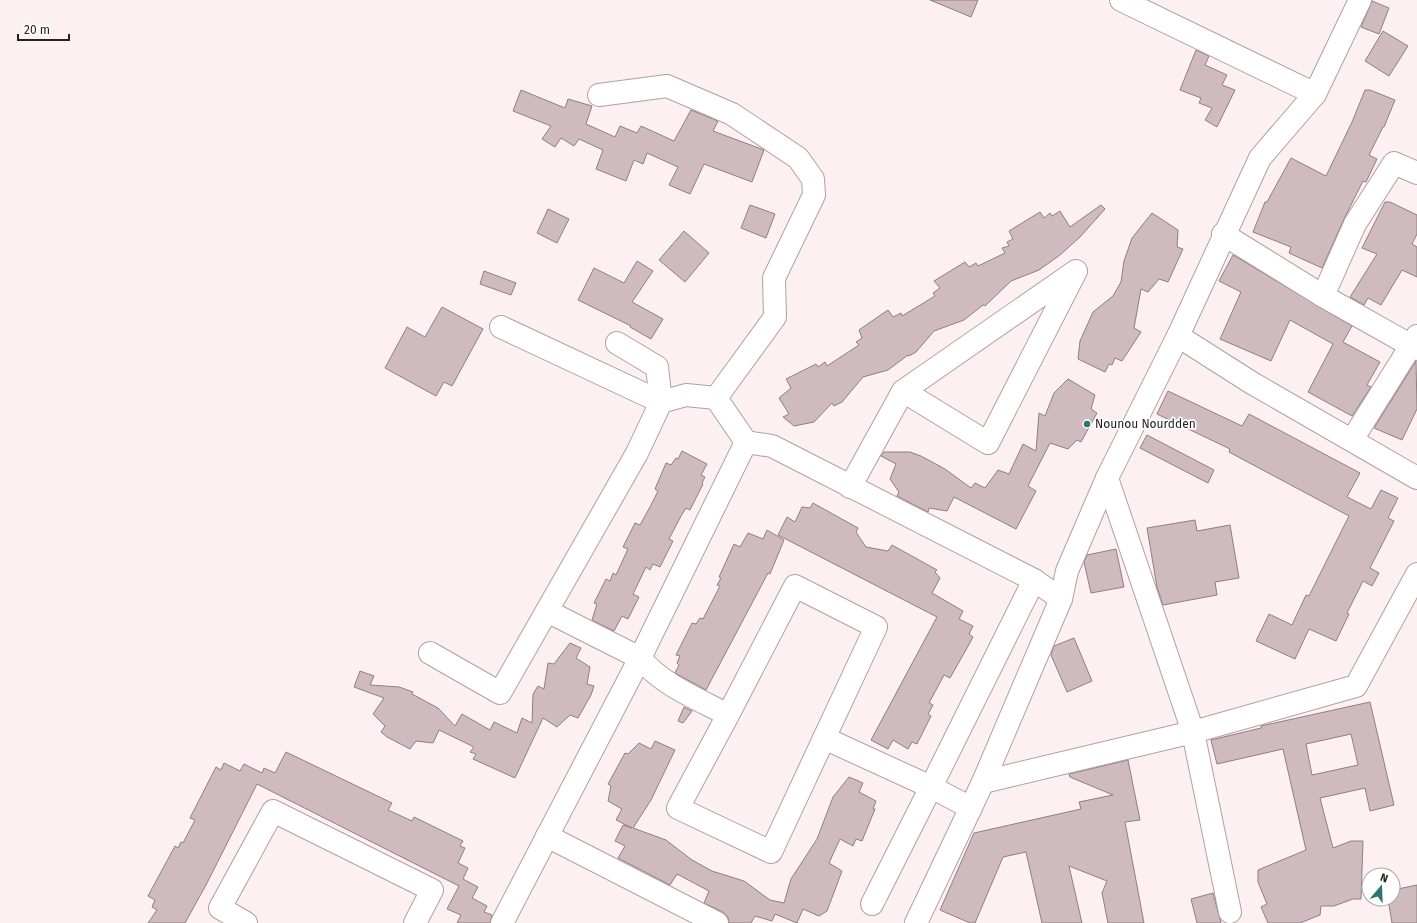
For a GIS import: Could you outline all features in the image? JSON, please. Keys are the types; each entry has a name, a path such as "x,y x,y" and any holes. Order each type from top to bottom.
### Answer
{"street":[{"path":"1122,0 1315,94"},
{"path":"916,923 983,782 1061,599 1067,571 1107,478 1178,336 1223,234 1260,158 1315,94 1360,0"},
{"path":"599,95 667,86 732,114 798,158 814,179 814,195 774,278 775,317 716,398"},
{"path":"1323,296 1355,224 1394,163 1417,173"},
{"path":"1223,234 1323,296 1415,343 1352,440"},
{"path":"850,487 903,391 1076,271 988,443 903,391"},
{"path":"501,327 661,402 686,394 716,398 746,442 772,446 1034,580 1061,599"},
{"path":"1178,336 1252,383 1417,478"},
{"path":"430,653 500,693 636,454 661,402 657,367 617,343"},
{"path":"502,923 640,658 746,442"},
{"path":"1107,478 1193,732 1230,912"},
{"path":"983,782 1193,732 1356,686 1417,574"},
{"path":"872,904 1034,580"},
{"path":"795,586 876,627 771,852 678,808 728,715 795,586"},
{"path":"547,611 640,658 650,670 685,692 728,715"},
{"path":"824,738 931,787 971,808"},
{"path":"246,923 220,908 273,812 432,890 415,923"},
{"path":"547,836 717,923"}],"building":[{"path":"930,0 978,0 971,17"},
{"path":"1372,1 1389,8 1379,34 1361,27"},
{"path":"1383,31 1408,46 1389,76 1365,61"},
{"path":"1196,50 1209,56 1205,65 1227,75 1222,85 1235,90 1217,127 1205,120 1212,108 1199,103 1201,98 1180,90"},
{"path":"521,90 565,108 568,99 592,106 586,124 615,137 620,126 637,133 641,126 674,141 691,110 718,121 713,131 764,150 752,182 704,164 690,194 669,185 678,167 647,153 643,164 634,160 626,181 596,169 603,150 579,139 574,146 561,138 555,147 542,139 551,126 513,111"},
{"path":"1365,90 1370,90 1395,100 1384,127 1369,155 1377,159 1366,182 1363,181 1322,268 1289,253 1291,247 1253,232 1265,202 1267,202 1291,158 1326,176 1352,122"},
{"path":"1385,202 1390,202 1417,215 1417,234 1412,244 1417,247 1417,277 1402,270 1381,305 1368,298 1364,305 1350,297 1377,254 1362,248"},
{"path":"750,205 775,214 766,238 741,228"},
{"path":"1101,205 1105,209 1080,237 1060,255 1039,270 1011,281 985,306 983,305 964,320 934,331 916,352 909,356 908,355 888,370 863,377 842,402 834,406 832,403 814,422 794,426 783,417 789,414 779,398 791,388 786,379 816,364 818,367 825,362 827,366 859,345 856,342 862,338 859,330 888,310 893,317 901,313 902,316 935,296 933,293 940,288 934,281 965,262 969,267 976,263 978,266 1005,253 1002,248 1009,246 1007,242 1013,239 1009,231 1040,212 1044,218 1050,213 1052,216 1060,211 1070,227"},
{"path":"548,209 569,219 557,243 537,233"},
{"path":"1152,213 1178,230 1177,247 1183,249 1168,282 1159,279 1148,292 1141,289 1134,328 1141,332 1122,361 1115,358 1112,365 1109,364 1105,372 1078,359 1080,341 1093,312 1113,296 1121,282 1124,261 1132,238"},
{"path":"684,231 709,253 685,282 659,260"},
{"path":"1233,255 1352,326 1343,342 1380,362 1367,385 1371,387 1352,416 1308,392 1333,344 1290,320 1271,361 1220,339 1241,292 1219,281"},
{"path":"637,261 653,271 632,302 663,319 651,339 630,327 631,326 578,300 594,268 624,283"},
{"path":"484,271 516,283 511,295 480,284"},
{"path":"442,307 483,329 452,386 444,382 436,396 385,368 407,327 425,337"},
{"path":"1416,361 1417,409 1402,440 1374,428"},
{"path":"1068,379 1095,395 1091,409 1097,413 1081,442 1077,440 1068,449 1050,443 1028,486 1036,491 1016,529 954,497 947,511 929,508 928,512 897,496 899,492 890,479 896,464 881,456 884,452 910,452 921,456 945,469 971,488 975,483 985,488 998,470 1009,474 1023,444 1036,451 1039,413 1045,416 1054,393"},
{"path":"1168,391 1242,426 1249,414 1360,473 1347,497 1371,509 1381,490 1398,498 1388,518 1394,521 1370,568 1379,573 1372,586 1363,581 1347,613 1349,614 1336,641 1309,629 1295,659 1256,641 1269,614 1292,625 1306,595 1309,596 1349,516 1229,452 1230,449 1157,414"},
{"path":"1147,435 1214,470 1208,483 1140,448"},
{"path":"682,451 707,464 701,475 705,477 702,483 703,484 690,510 686,508 669,539 673,541 660,567 653,564 650,570 646,567 633,594 639,597 628,619 622,616 614,631 592,620 597,604 594,603 606,579 610,581 613,573 616,575 628,549 623,547 635,523 640,525 650,507 658,491 655,489 666,463 671,465 676,458 678,459"},
{"path":"813,503 858,528 856,532 866,547 888,551 892,545 937,570 935,572 940,578 932,593 963,611 959,619 973,626 969,634 973,637 950,678 944,675 929,703 933,705 928,714 931,716 917,744 912,742 908,749 893,740 888,749 871,740 937,617 778,535 787,517 795,522 802,507 810,508"},
{"path":"1195,520 1197,531 1230,525 1239,578 1215,582 1217,595 1163,605 1157,587 1147,528"},
{"path":"767,530 784,540 770,574 768,573 706,690 675,673 679,665 677,663 680,656 676,655 692,623 696,624 700,618 703,619 720,586 717,585 721,578 719,577 734,544 740,547 748,533 763,539"},
{"path":"1116,549 1124,587 1091,593 1084,562 1087,555"},
{"path":"1074,638 1092,681 1067,692 1051,655 1054,646"},
{"path":"570,643 581,648 576,658 590,667 587,684 594,686 591,695 578,718 570,715 557,727 543,718 515,778 473,759 476,754 470,752 474,747 439,730 433,743 416,741 410,749 387,737 381,732 385,726 373,714 384,698 354,687 360,671 374,676 370,685 399,687 413,692 412,694 438,708 455,726 462,714 490,730 494,722 517,733 522,718 532,723 533,694 538,686 544,689 548,663 554,664"},
{"path":"1370,702 1394,805 1370,811 1365,788 1320,798 1333,848 1351,841 1363,841 1361,899 1353,899 1334,906 1321,906 1320,915 1300,923 1268,923 1261,907 1267,904 1258,882 1258,870 1306,850 1283,749 1217,764 1211,740 1261,728 1261,726","holes":["1351,734 1358,765 1312,775 1306,744"]},
{"path":"684,707 692,711 683,723 678,721"},
{"path":"655,741 675,750 651,800 633,828 666,840 692,860 712,871 744,881 770,900 784,903 791,879 817,839 833,797 849,777 863,783 859,792 876,801 873,809 875,809 862,841 856,839 853,846 840,839 829,863 842,871 827,911 819,916 803,909 797,923 775,914 772,921 755,916 751,923 729,923 728,917 723,912 704,903 709,891 677,874 670,885 618,858 625,846 615,841 623,825 632,828 616,820 622,809 608,801 611,786 608,784 625,753 628,754 639,743 651,749"},
{"path":"286,752 392,803 388,810 412,821 414,817 463,841 460,846 465,848 458,863 468,868 463,879 478,887 472,898 487,906 484,912 492,915 490,923 457,923 461,915 447,909 459,886 257,784 185,923 148,923 157,910 152,907 155,900 148,896 175,846 178,848 181,842 183,843 195,820 190,818 216,767 221,770 224,763 240,771 244,764 262,773 264,768 275,773"},
{"path":"1128,760 1140,820 1125,822 1144,923 1108,923 1102,893 1107,881 1069,866 1082,923 1042,923 1026,852 1003,857 975,923 970,923 940,910 974,833 1081,809 1079,802 1113,795 1070,777 1069,774"},
{"path":"1417,885 1417,923 1392,923 1389,907 1401,907 1401,888"},
{"path":"1213,893 1221,923 1197,923 1191,899"}],"place":[{"name":"Nounou Nourdden","path":"1087,424"}]}
